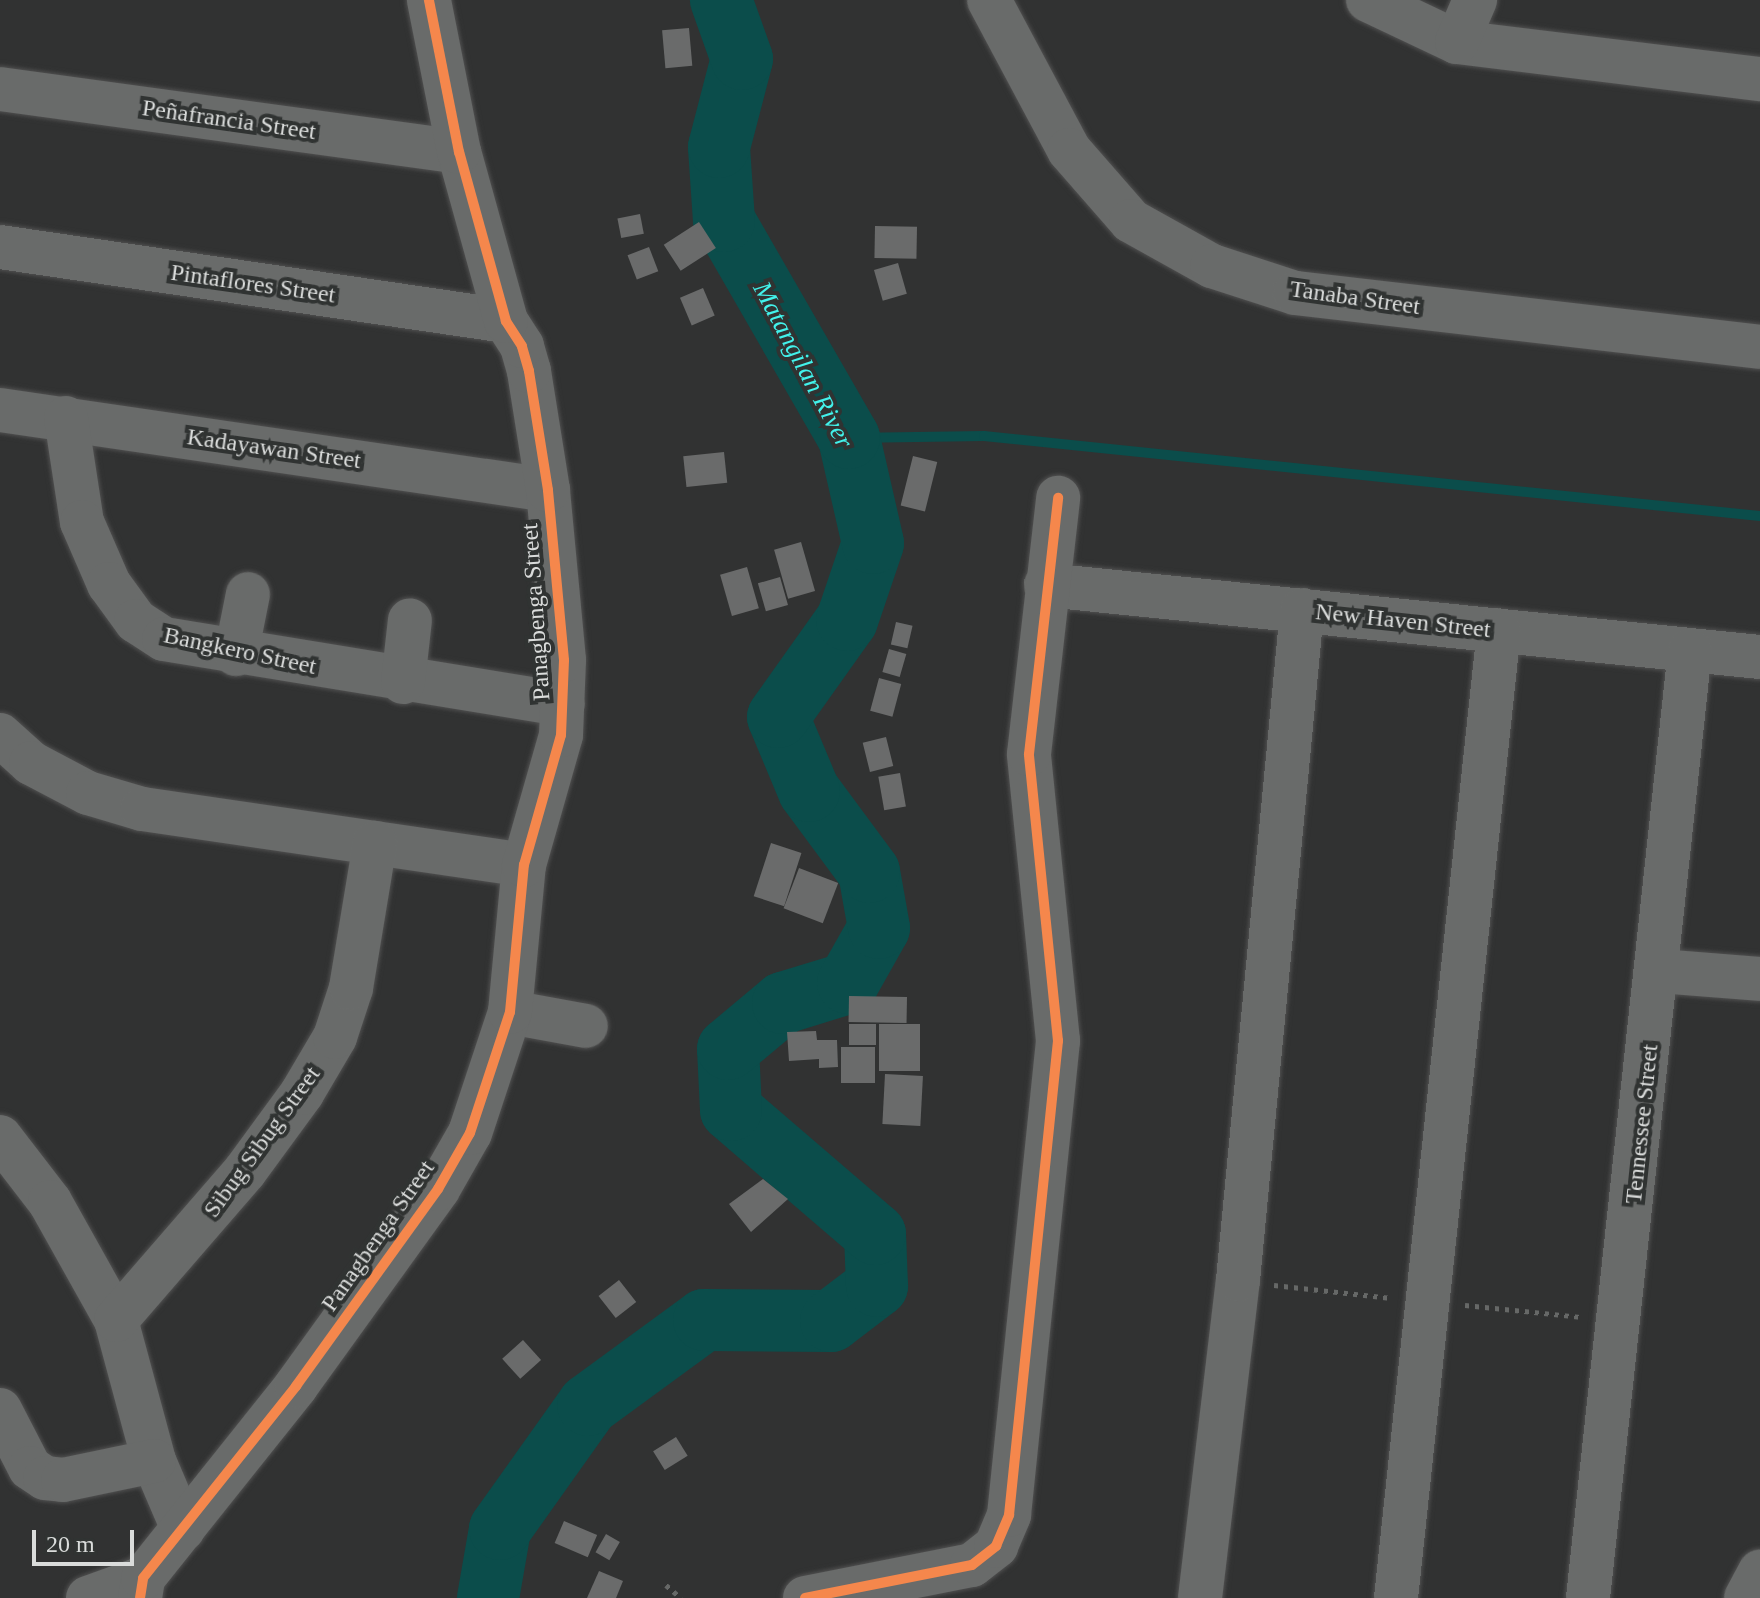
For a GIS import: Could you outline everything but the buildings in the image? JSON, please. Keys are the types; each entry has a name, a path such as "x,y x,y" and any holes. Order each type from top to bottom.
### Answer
{"street":[{"name":"Panagbenga Street","path":"142,1588 183,1529 296,1386 438,1189 470,1133 510,1012 524,865 550,781 563,704 564,660 548,490 529,371 522,346 506,321 459,152 429,0"},
{"name":"Tanaba Street","path":"989,0 1069,150 1131,221 1212,266 1295,293 1760,347"},
{"path":"1368,0 1457,42 1760,79"},
{"path":"1457,42 1475,0"},
{"name":"Peñafrancia Street","path":"0,89 459,152"},
{"name":"Pintaflores Street","path":"0,247 506,321"},
{"name":"Kadayawan Street","path":"0,410 548,490"},
{"name":"Bangkero Street","path":"66,418 82,522 109,584 136,621 164,639 403,682 563,704"},
{"path":"805,1598 972,1565 996,1546 1009,1515 1058,1041 1029,754 1058,498"},
{"name":"New Haven Street","path":"1046,585 1760,657"},
{"path":"236,654 248,594"},
{"path":"1200,1598 1238,1280 1302,610"},
{"path":"403,682 410,620"},
{"path":"1396,1598 1499,630"},
{"name":"Tennessee Street","path":"1588,1598 1659,971 1690,650"},
{"path":"0,735 31,763 88,793 142,809 524,865"},
{"name":"Sibug Sibug Street","path":"116,1320 245,1171 302,1093 335,1037 351,988 375,843"},
{"path":"1659,971 1760,979"},
{"path":"510,1012 586,1026"},
{"path":"2,1145 66,1228 116,1320 154,1461 183,1529"},
{"path":"0,1410 30,1468 45,1478 63,1480 154,1461"},
{"path":"1746,1598 1760,1572"},
{"path":"88,1598 142,1588"}],"path":[{"path":"666,1585 681,1598"}],"waterway":[{"name":"Matangilan River","path":"488,1598 500,1529 588,1405 704,1320 831,1321 877,1286 875,1234 731,1110 728,1049 783,1003 848,983 879,928 869,872 809,791 778,717 847,620 873,543 849,438 724,221 719,147 742,59 721,0"},
{"path":"849,438 984,436 1760,516"}],"cycle path":[{"path":"140,1598 143,1578 296,1386 438,1189 470,1133 510,1012 524,865 561,735 564,660 548,490 529,371 522,346 506,321 459,152 429,0"},
{"path":"805,1598 972,1565 996,1546 1009,1515 1058,1041 1029,754 1058,498"}]}
